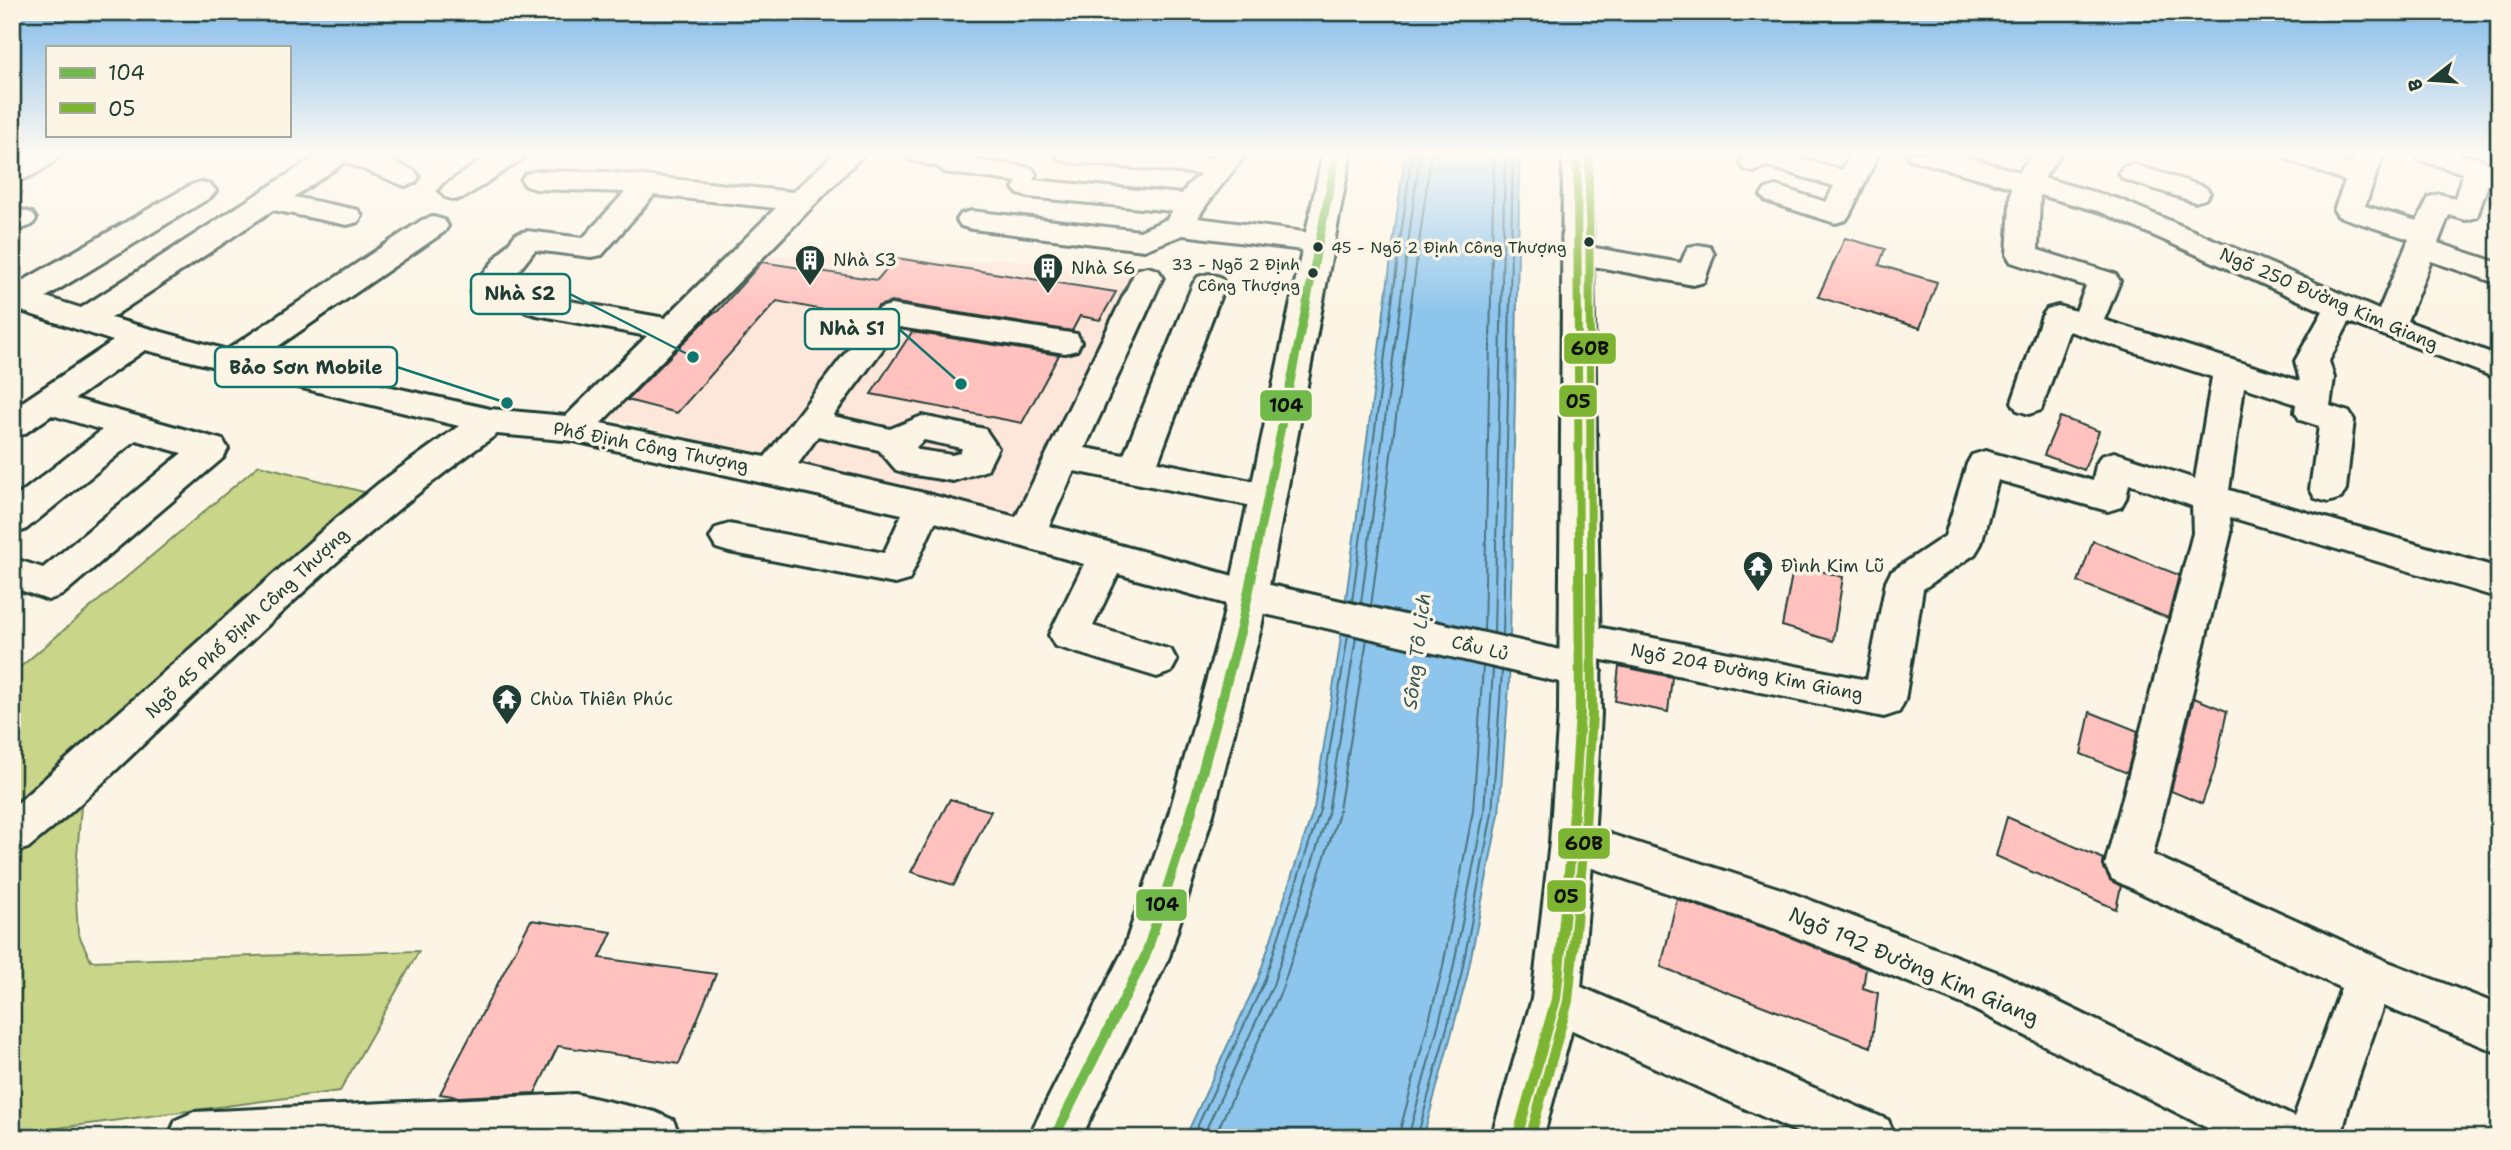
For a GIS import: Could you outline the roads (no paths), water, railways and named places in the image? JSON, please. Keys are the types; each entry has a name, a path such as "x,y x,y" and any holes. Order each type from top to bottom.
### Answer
{"street":[{"path":"17,297 174,207"},
{"path":"87,319 262,207"},
{"path":"300,207 347,216"},
{"path":"628,207 591,248 527,240 493,284 528,297 537,305 673,330"},
{"path":"575,429 794,207"},
{"path":"1150,207 1319,243"},
{"path":"972,220 1144,241 1186,214 1190,207"},
{"path":"1054,1138 1145,957 1191,814 1248,595 1326,207"},
{"path":"1517,1138 1556,999 1572,842 1581,655 1578,207"},
{"path":"1812,207 1835,214 1838,207"},
{"path":"2025,207 2022,255 2104,281 2086,325"},
{"name":"Ngõ 250 Đường Kim Giang","path":"2113,207 2341,307 2499,368"},
{"path":"2350,207 2349,210 2499,274"},
{"path":"2389,326 2438,207"},
{"path":"2451,207 2466,211 2467,207"},
{"path":"232,362 433,226"},
{"path":"1578,254 1693,275 1699,254"},
{"path":"1027,533 1147,277"},
{"path":"1136,471 1209,284"},
{"name":"Phố Định Công Thượng","path":"17,297 140,338 232,362 490,421 575,429 917,504 1248,595"},
{"path":"2328,489 2337,420 2312,412 2317,377 2312,361 2341,307"},
{"path":"773,471 891,315 1065,342"},
{"path":"2029,402 2058,316 2313,397"},
{"path":"12,426 140,338"},
{"path":"2230,371 2211,515 2128,865 2369,977 2499,1029"},
{"path":"12,572 48,585 210,449 46,402"},
{"name":"Ngõ 45 Phố Định Công Thượng","path":"12,834 185,681 305,565 433,458 490,421"},
{"path":"808,422 900,443"},
{"path":"12,520 131,426"},
{"path":"922,428 973,438 980,448 974,461 953,468 929,464 909,461 896,449 904,435 922,428"},
{"path":"1064,456 1268,496"},
{"path":"729,538 895,570 929,464"},
{"name":"Ngõ 204 Đường Kim Giang","path":"1581,655 1884,700 1905,582 1962,544 1985,464 2108,498 2114,465 2211,515"},
{"path":"2211,515 2499,583"},
{"path":"1107,557 1069,635 1157,661"},
{"name":"Cầu Lủ","path":"1248,595 1535,661 1581,655"},
{"name":"Ngõ 192 Đường Kim Giang","path":"1572,842 1782,910 1982,989 2282,1138"},
{"path":"2315,1138 2323,1105 2369,977"},
{"path":"1556,999 1870,1138"},
{"path":"196,1138 575,1120 655,1138"}],"water":[{"name":"Sông Tô Lịch","path":"1398,207 1519,207 1509,686 1499,814 1467,977 1423,1138 1185,1138 1258,979 1314,808 1339,651"}],"place":[{"name":"45 - Ngõ 2 Định Công Thượng","path":"1318,247"},
{"name":"33 - Ngõ 2 Định Công Thượng","path":"1313,273"},
{"name":"Nhà S3","path":"810,287"},
{"name":"Nhà S6","path":"1048,295"},
{"name":"Nhà S2","path":"693,357"},
{"name":"Nhà S1","path":"961,384"},
{"name":"Bảo Sơn Mobile","path":"507,403"},
{"name":"Đình Kim Lũ","path":"1758,593"},
{"name":"Chùa Thiên Phúc","path":"507,726"}]}
